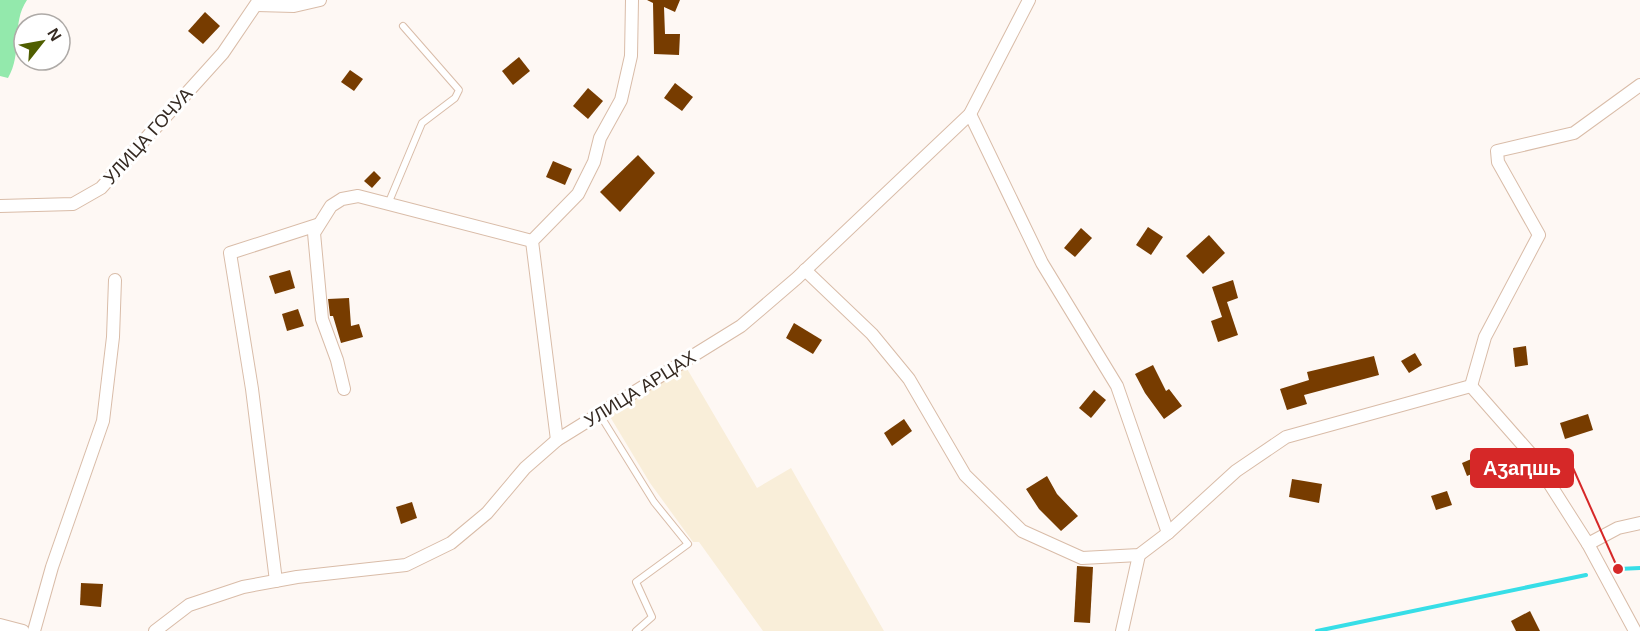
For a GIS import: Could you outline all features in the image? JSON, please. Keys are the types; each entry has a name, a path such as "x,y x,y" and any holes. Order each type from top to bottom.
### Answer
{"street":[{"path":"258,2 294,6 320,0"},
{"path":"532,241 578,194 594,162 600,138 621,100 631,56 632,0"},
{"name":"УЛИЦА АРЦАХ","path":"155,631 189,605 243,587 406,565 451,543 483,516 525,468 557,440 741,326 805,270 970,114 1029,0"},
{"name":"УЛИЦА ГОЧУА","path":"0,206 73,204 102,188 223,53 258,2"},
{"path":"1471,386 1485,337 1539,235 1498,162 1497,151 1574,133 1640,85"},
{"path":"970,114 1041,263 1117,386 1168,534"},
{"path":"344,389 337,360 322,320 314,233 331,206 342,199 358,196 532,241"},
{"path":"276,581 252,389 230,253 317,225"},
{"path":"532,241 557,440"},
{"path":"805,270 873,334 909,379 965,475 1022,531 1082,558 1139,555 1168,534 1236,471 1287,437 1471,386"},
{"path":"34,631 51,567 103,421 113,338 115,280"},
{"path":"1471,386 1530,453 1588,544 1635,631"},
{"path":"1588,544 1618,528 1640,523"},
{"path":"1122,631 1139,555"},
{"path":"0,625 23,631"}],"lane":[{"path":"388,204 422,123 455,98 459,90 403,26"},
{"path":"600,415 654,502 688,544 636,582 652,617 636,631"}],"shaded area":[{"path":"686,367 757,488 791,468 884,631 763,631 699,542 693,542 650,483 609,415"}],"green space":[{"path":"0,0 27,0 21,12 12,12 12,68 8,78 0,76"}],"building":[{"path":"647,0 680,0 675,12 664,7 665,34 680,34 679,55 654,54 653,3"},
{"path":"205,12 220,26 203,44 188,31"},
{"path":"519,57 530,71 513,85 502,71"},
{"path":"350,70 363,79 354,91 341,82"},
{"path":"675,83 693,97 682,111 664,98"},
{"path":"588,88 603,101 588,119 573,106"},
{"path":"638,155 655,173 620,212 600,192"},
{"path":"553,161 572,169 565,185 546,177"},
{"path":"374,171 381,178 372,188 364,181"},
{"path":"1148,227 1163,237 1151,255 1136,245"},
{"path":"1081,228 1092,238 1075,257 1064,248"},
{"path":"1209,235 1225,253 1203,274 1186,256"},
{"path":"290,270 295,288 275,294 269,276"},
{"path":"1233,280 1238,298 1227,302 1238,335 1218,342 1211,321 1222,317 1212,287"},
{"path":"349,298 351,326 359,324 363,337 341,343 333,316 330,316 328,299"},
{"path":"298,309 304,326 287,331 282,314"},
{"path":"794,323 822,340 813,354 786,338"},
{"path":"1526,346 1528,365 1515,367 1513,348"},
{"path":"1415,353 1422,365 1409,373 1401,361"},
{"path":"1374,356 1379,375 1304,395 1307,404 1287,410 1280,389 1309,380 1307,372"},
{"path":"1153,365 1166,391 1169,389 1182,406 1164,419 1145,393 1135,374"},
{"path":"1094,390 1106,400 1091,418 1079,408"},
{"path":"1588,414 1593,430 1565,439 1560,423"},
{"path":"904,419 912,431 892,446 884,433"},
{"path":"1483,454 1488,467 1467,476 1462,463"},
{"path":"1047,476 1057,494 1078,516 1061,531 1039,509 1026,489"},
{"path":"1292,479 1322,484 1319,503 1289,497"},
{"path":"1447,491 1452,505 1436,510 1431,496"},
{"path":"412,502 417,518 401,524 396,507"},
{"path":"1077,566 1093,567 1090,623 1074,622"},
{"path":"81,583 103,584 101,607 80,605"},
{"path":"1530,611 1540,631 1516,631 1511,621"}],"waterway":[{"path":"1618,569 1640,568"},
{"path":"1317,631 1586,575"}],"place":[{"name":"Аӡаԥшь","path":"1618,569"}]}
